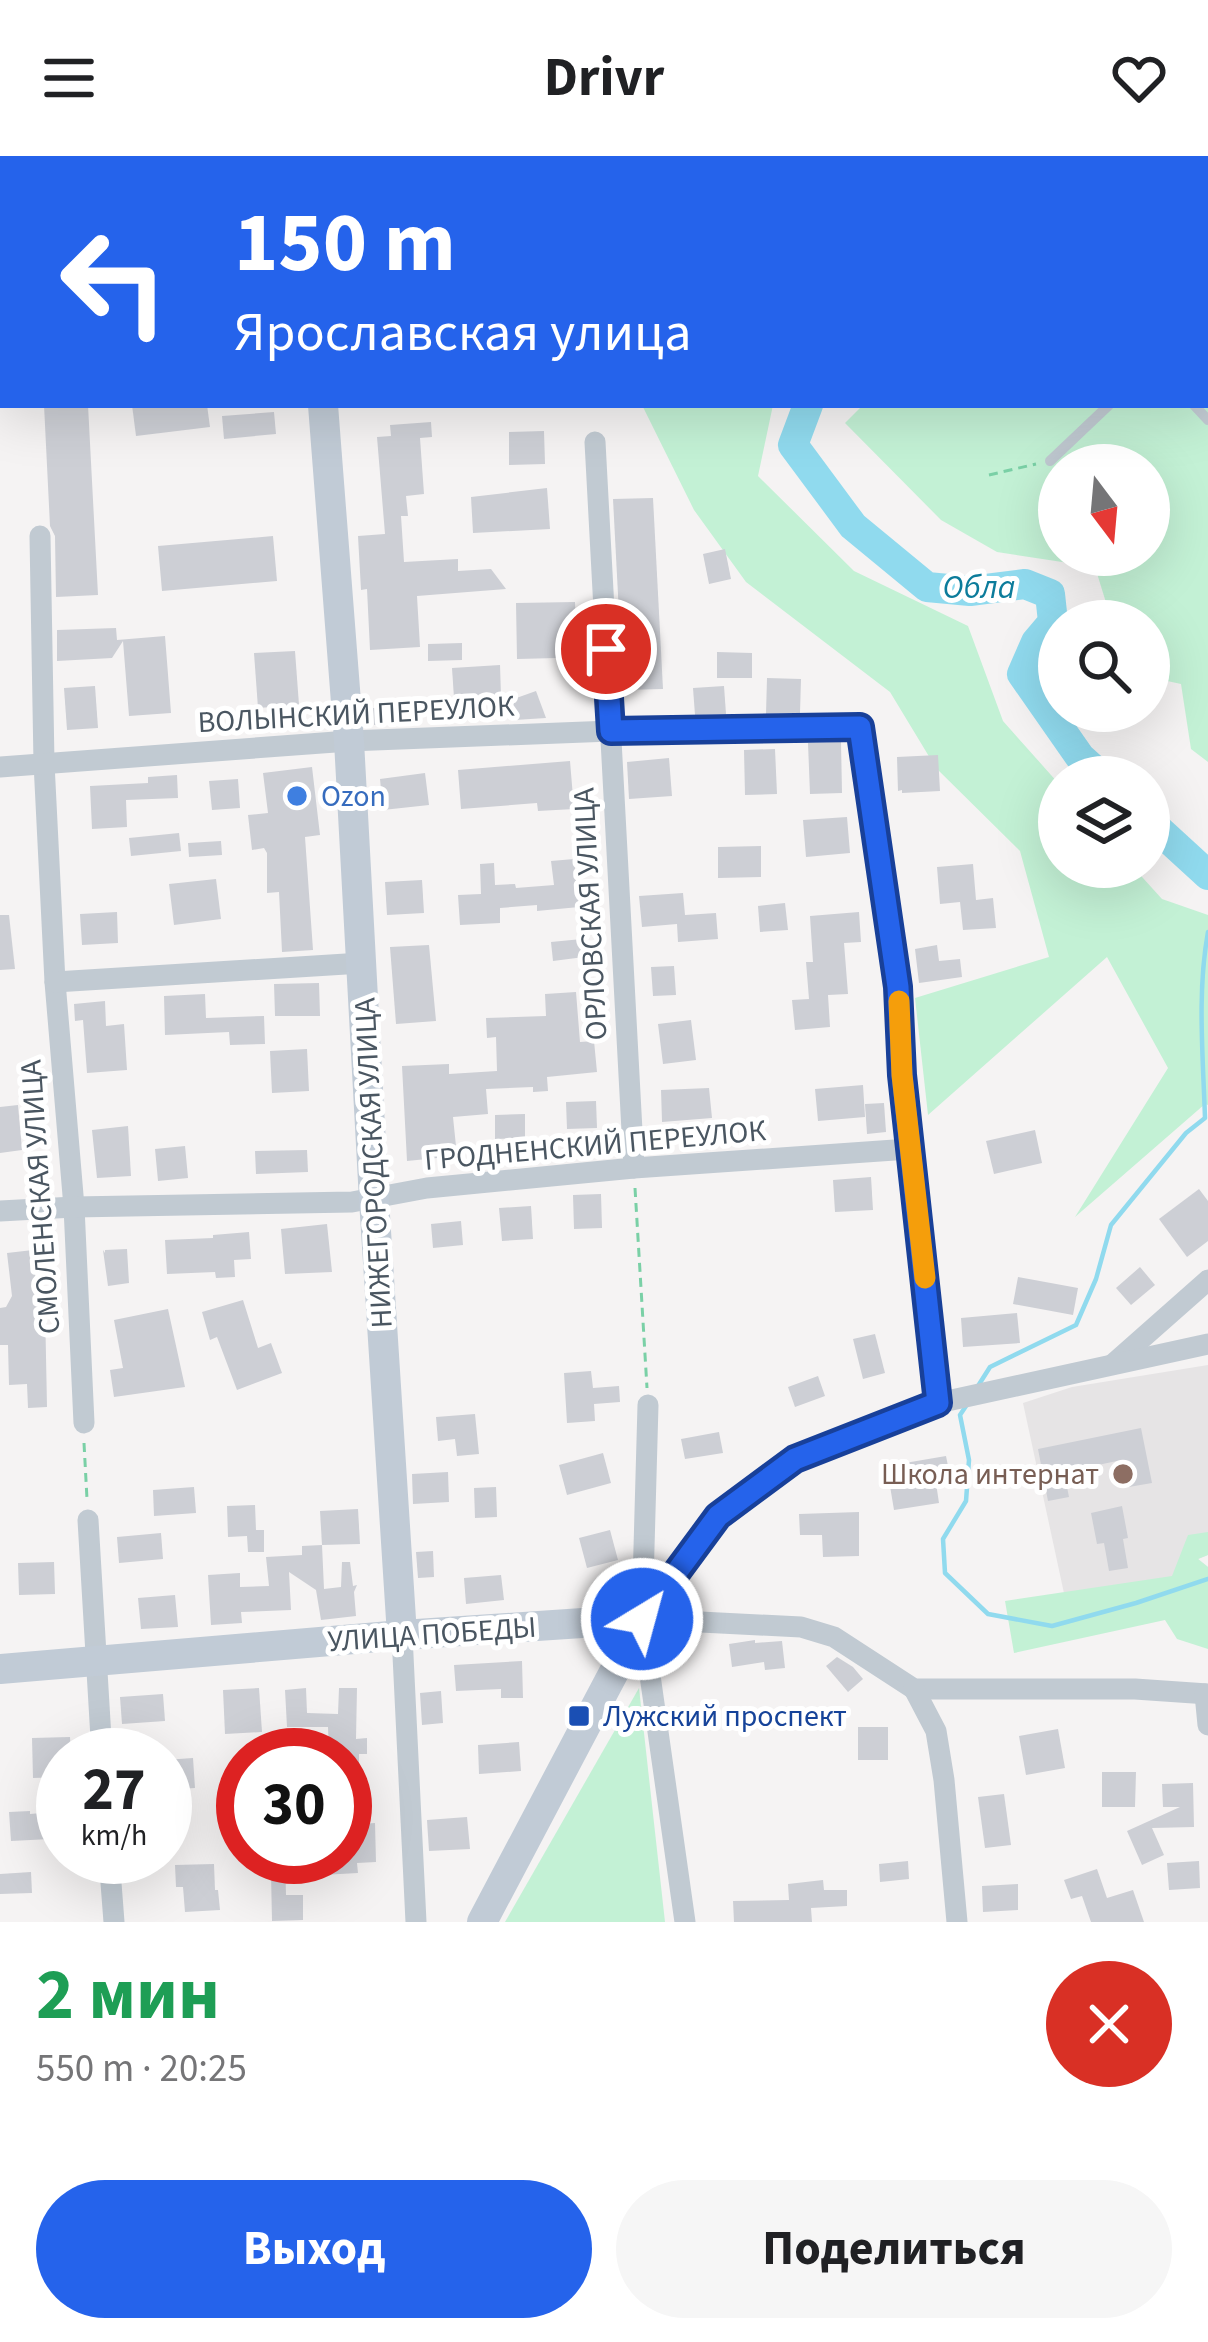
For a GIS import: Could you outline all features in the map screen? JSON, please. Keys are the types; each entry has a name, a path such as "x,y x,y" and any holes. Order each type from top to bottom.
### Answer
{"street":[{"name":"НИЖЕГОРОДСКАЯ УЛИЦА","path":"323,408 350,741 416,1922"},
{"name":"ОРЛОВСКАЯ УЛИЦА","path":"595,442 634,1168"},
{"name":"СМОЛЕНСКАЯ УЛИЦА","path":"40,536 44,764 84,1423"},
{"name":"ВОЛЫНСКИЙ ПЕРЕУЛОК","path":"0,766 350,741 860,727 898,987 909,1149"},
{"path":"55,982 362,963"},
{"name":"ГРОДНЕНСКИЙ ПЕРЕУЛОК","path":"0,1211 352,1202 427,1188 634,1168 909,1149"},
{"path":"909,1149 938,1403"},
{"path":"1113,1364 1208,1280"},
{"path":"482,1922 642,1619 718,1516 795,1459 938,1403 1208,1344"},
{"path":"648,1405 642,1619 686,1922"},
{"path":"88,1520 100,1728"},
{"name":"УЛИЦА ПОБЕДЫ","path":"0,1669 642,1619 801,1627 834,1636 914,1689"},
{"path":"957,1922 936,1732 914,1689 1135,1689 1207,1694 1208,1726"},
{"path":"111,1884 114,1922"}],"lane":[{"path":"1068,444 1106,408"}],"path":[{"path":"989,475 1038,464"},
{"path":"634,1168 648,1405"},
{"path":"84,1423 88,1520"}],"shaded area":[{"name":"Школа интернат","path":"1208,1365 1208,1555 1198,1559 1208,1567 1070,1621 1023,1403 1072,1387"}],"green space":[{"path":"643,408 772,408 758,476 854,571 968,626 1003,721 1038,760 1038,888 1152,888 1162,899 1208,915 1208,1105 1075,1217 1168,1068 1107,957 928,1115 915,998 1049,957 1020,851 936,768 890,692 746,582 694,510"},
{"path":"860,408 1208,408 1208,762 1191,749 1181,684 1170,682 1170,600 1105,600 1098,576 1170,576 1170,444 1038,444 1038,558 997,552 941,520 845,423"},
{"path":"1208,1532 1208,1555 1198,1559 1208,1567 1208,1649 1177,1639 1165,1620 1014,1653 1005,1601 1172,1576 1188,1535"},
{"path":"639,1688 665,1922 505,1922"}],"building":[{"path":"44,408 88,408 98,595 56,597 55,536 50,526"},
{"path":"132,408 207,408 210,427 136,436"},
{"path":"274,412 276,434 224,439 222,416"},
{"path":"431,422 432,437 420,438 424,494 406,496 408,516 401,516 404,562 458,559 458,571 491,569 506,589 417,596 420,647 370,650 358,536 385,534 377,437 391,436 390,425"},
{"path":"544,431 545,464 509,465 509,432"},
{"path":"547,488 550,529 473,533 471,497"},
{"path":"653,498 663,689 623,690 613,499"},
{"path":"273,536 277,581 162,591 158,546"},
{"path":"725,549 731,579 709,584 703,554"},
{"path":"575,602 576,635 557,636 557,658 517,659 516,603"},
{"path":"116,628 117,640 165,636 171,713 129,716 123,641 112,658 57,661 57,630"},
{"path":"462,643 462,660 428,661 428,644"},
{"path":"295,651 299,705 258,708 254,653"},
{"path":"717,652 752,653 752,678 717,678"},
{"path":"500,665 501,697 454,698 452,668"},
{"path":"767,678 801,679 800,713 766,714"},
{"path":"95,686 98,728 67,730 64,688"},
{"path":"724,686 726,714 695,715 693,688"},
{"path":"536,691 546,718 515,720 508,701"},
{"path":"409,706 410,724 374,725 373,708"},
{"path":"841,742 842,793 810,794 808,743"},
{"path":"775,749 777,794 745,795 744,750"},
{"path":"938,755 940,791 898,791 897,757"},
{"path":"669,758 672,796 629,799 627,762"},
{"path":"570,761 574,809 538,811 537,803 461,809 458,770"},
{"path":"312,767 320,835 305,837 313,950 282,952 279,892 267,893 267,853 264,848 252,850 248,815 268,813 263,773"},
{"path":"425,773 429,805 383,810 380,779"},
{"path":"177,775 178,798 126,800 127,827 92,829 90,786 148,783 148,777"},
{"path":"238,779 240,808 212,810 209,781"},
{"path":"847,817 850,853 806,857 803,820"},
{"path":"179,833 181,851 131,856 129,838"},
{"path":"221,841 222,855 189,857 188,843"},
{"path":"761,846 761,877 718,878 718,847"},
{"path":"574,859 579,907 500,908 500,923 460,925 458,895 481,894 480,864 494,863 495,885 515,884 516,888 554,885 551,861"},
{"path":"973,864 976,900 993,898 996,928 963,930 960,902 940,904 937,867"},
{"path":"216,879 221,919 174,925 169,884"},
{"path":"422,880 424,913 387,915 385,882"},
{"path":"683,893 685,915 716,913 718,939 678,942 677,924 642,927 639,896"},
{"path":"785,903 788,930 760,932 758,906"},
{"path":"117,912 118,943 82,945 80,914"},
{"path":"859,912 861,942 844,943 848,994 828,995 830,1027 795,1030 792,1000 809,999 810,916"},
{"path":"0,915 9,915 15,969 0,970"},
{"path":"582,939 584,957 553,961 551,942"},
{"path":"429,945 436,1021 396,1024 390,947"},
{"path":"937,945 939,961 960,959 962,977 919,983 915,949"},
{"path":"674,966 676,995 653,996 651,967"},
{"path":"319,983 320,1016 275,1016 274,984"},
{"path":"576,992 580,1042 594,1041 597,1072 547,1077 548,1091 486,1089 488,1114 453,1117 457,1156 407,1161 402,1066 449,1064 449,1074 497,1071 496,1037 487,1038 486,1018 546,1016 545,994"},
{"path":"205,994 206,1018 264,1016 265,1044 230,1045 229,1032 165,1035 164,996"},
{"path":"105,1001 106,1026 124,1024 127,1070 87,1073 83,1020 75,1021 74,1004"},
{"path":"691,1020 696,1060 663,1064 658,1024"},
{"path":"307,1049 309,1091 272,1093 270,1051"},
{"path":"863,1085 865,1117 818,1121 815,1089"},
{"path":"709,1088 712,1118 662,1122 661,1090"},
{"path":"596,1101 597,1128 567,1129 566,1102"},
{"path":"884,1103 886,1132 867,1134 865,1104"},
{"path":"18,1105 22,1150 0,1153 0,1107"},
{"path":"525,1114 525,1138 495,1139 495,1115"},
{"path":"128,1126 131,1176 97,1178 92,1130"},
{"path":"1035,1130 1042,1163 994,1174 986,1141"},
{"path":"185,1146 188,1178 158,1181 155,1149"},
{"path":"307,1150 308,1172 256,1174 255,1151"},
{"path":"871,1177 873,1210 835,1212 833,1180"},
{"path":"1199,1189 1208,1201 1208,1241 1187,1257 1159,1219"},
{"path":"601,1194 602,1228 574,1229 573,1195"},
{"path":"531,1206 533,1239 502,1241 499,1208"},
{"path":"461,1221 463,1245 433,1248 431,1224"},
{"path":"327,1224 332,1272 285,1274 281,1229"},
{"path":"249,1232 251,1259 234,1260 235,1277 216,1278 215,1272 167,1274 165,1240"},
{"path":"127,1249 129,1283 108,1286 103,1250"},
{"path":"33,1250 38,1307 45,1306 47,1407 28,1408 27,1384 9,1385 8,1345 0,1345 0,1308 12,1296 7,1253"},
{"path":"1140,1267 1155,1285 1131,1305 1116,1288"},
{"path":"1018,1277 1078,1288 1073,1315 1013,1304"},
{"path":"243,1300 258,1348 271,1343 282,1373 237,1390 217,1337 210,1340 202,1312"},
{"path":"168,1309 185,1387 114,1397 110,1370 123,1368 114,1320"},
{"path":"1017,1313 1020,1343 963,1347 961,1318"},
{"path":"875,1334 885,1373 863,1379 853,1339"},
{"path":"591,1371 593,1388 619,1386 620,1402 594,1404 595,1421 567,1423 564,1373"},
{"path":"818,1376 825,1396 795,1407 788,1387"},
{"path":"475,1414 479,1454 457,1456 455,1439 438,1441 436,1417"},
{"path":"1141,1428 1152,1483 1123,1488 1117,1461 1064,1472 1069,1497 1048,1501 1038,1449"},
{"path":"719,1432 723,1453 685,1459 681,1439"},
{"path":"603,1453 611,1483 567,1495 559,1465"},
{"path":"946,1456 951,1481 936,1483 939,1503 894,1510 889,1480 901,1478 899,1464"},
{"path":"448,1472 449,1502 413,1504 412,1474"},
{"path":"194,1487 196,1513 154,1516 153,1490"},
{"path":"496,1487 497,1517 475,1518 474,1488"},
{"path":"255,1505 256,1530 264,1530 264,1552 248,1552 247,1536 228,1537 227,1506"},
{"path":"1122,1506 1128,1568 1109,1571 1091,1513"},
{"path":"358,1509 360,1544 322,1545 320,1511"},
{"path":"859,1512 859,1556 823,1557 822,1535 800,1535 799,1514"},
{"path":"610,1530 618,1560 587,1568 579,1538"},
{"path":"161,1533 163,1559 119,1563 117,1537"},
{"path":"322,1545 324,1589 341,1587 342,1562 350,1562 353,1586 357,1585 356,1616 321,1620 316,1590 289,1572 291,1610 241,1612 242,1623 211,1625 208,1575 240,1573 240,1587 269,1586 266,1557 302,1555 302,1546"},
{"path":"433,1551 434,1577 418,1578 416,1552"},
{"path":"54,1562 55,1594 19,1595 18,1563"},
{"path":"501,1575 504,1600 466,1604 464,1578"},
{"path":"175,1595 178,1627 141,1629 138,1598"},
{"path":"782,1641 785,1668 765,1670 764,1662 732,1667 729,1644"},
{"path":"837,1657 863,1679 848,1692 826,1666"},
{"path":"522,1661 523,1698 501,1698 501,1689 456,1691 454,1665"},
{"path":"259,1688 262,1728 225,1728 223,1690"},
{"path":"306,1688 307,1713 338,1714 339,1688 357,1688 356,1728 287,1727 285,1690"},
{"path":"441,1691 443,1723 422,1725 420,1693"},
{"path":"163,1694 165,1721 122,1724 120,1697"},
{"path":"858,1727 888,1727 888,1760 858,1760"},
{"path":"1058,1729 1065,1768 1026,1775 1019,1736"},
{"path":"32,1738 36,1738 36,1778 33,1778"},
{"path":"519,1742 521,1771 479,1774 478,1745"},
{"path":"1102,1772 1136,1772 1135,1807 1102,1807"},
{"path":"1193,1783 1194,1827 1152,1828 1164,1855 1142,1865 1127,1831 1180,1807 1163,1807 1162,1784"},
{"path":"1004,1794 1011,1845 985,1848 978,1797"},
{"path":"9,1812 36,1813 36,1840 11,1841"},
{"path":"467,1817 470,1849 429,1851 427,1820"},
{"path":"372,1823 376,1862 372,1862"},
{"path":"908,1861 909,1879 880,1882 879,1864"},
{"path":"1199,1861 1200,1888 1169,1890 1167,1863"},
{"path":"214,1864 220,1910 185,1912 183,1887 176,1884 192,1884 192,1865"},
{"path":"1097,1869 1107,1898 1133,1890 1144,1922 1091,1922 1082,1896 1071,1899 1064,1880"},
{"path":"31,1872 32,1893 0,1894 0,1874"},
{"path":"823,1880 824,1890 847,1890 847,1906 811,1908 812,1922 734,1922 733,1901 789,1900 788,1884"},
{"path":"271,1884 286,1884 286,1895 303,1895 303,1920 272,1921"},
{"path":"1018,1884 1018,1910 983,1912 982,1886"}],"waterway":[{"name":"Обла","path":"807,408 793,445 853,526 927,587 970,591 1025,584 1050,594 1053,622 1036,642 1022,674 1079,756"},
{"name":"Обла","path":"1170,840 1208,875"},
{"path":"978,1386 990,1367 1076,1325 1096,1279 1111,1225 1186,1133 1205,1118 1202,1001 1208,932"},
{"path":"966,1406 960,1415 969,1460 966,1501 943,1539 945,1573 988,1614 1052,1626 1208,1579"}],"slow traffic":[{"path":"899,1001 902,1075 925,1278"}],"place":[{"name":"Ozon","path":"297,796"},
{"name":"Школа интернат","path":"1123,1474"},
{"name":"Лужский проспект","path":"579,1716"}],"route":[{"path":"606,649 611,731 860,727 898,987 909,1149 938,1403 795,1459 718,1516 642,1619"}]}
